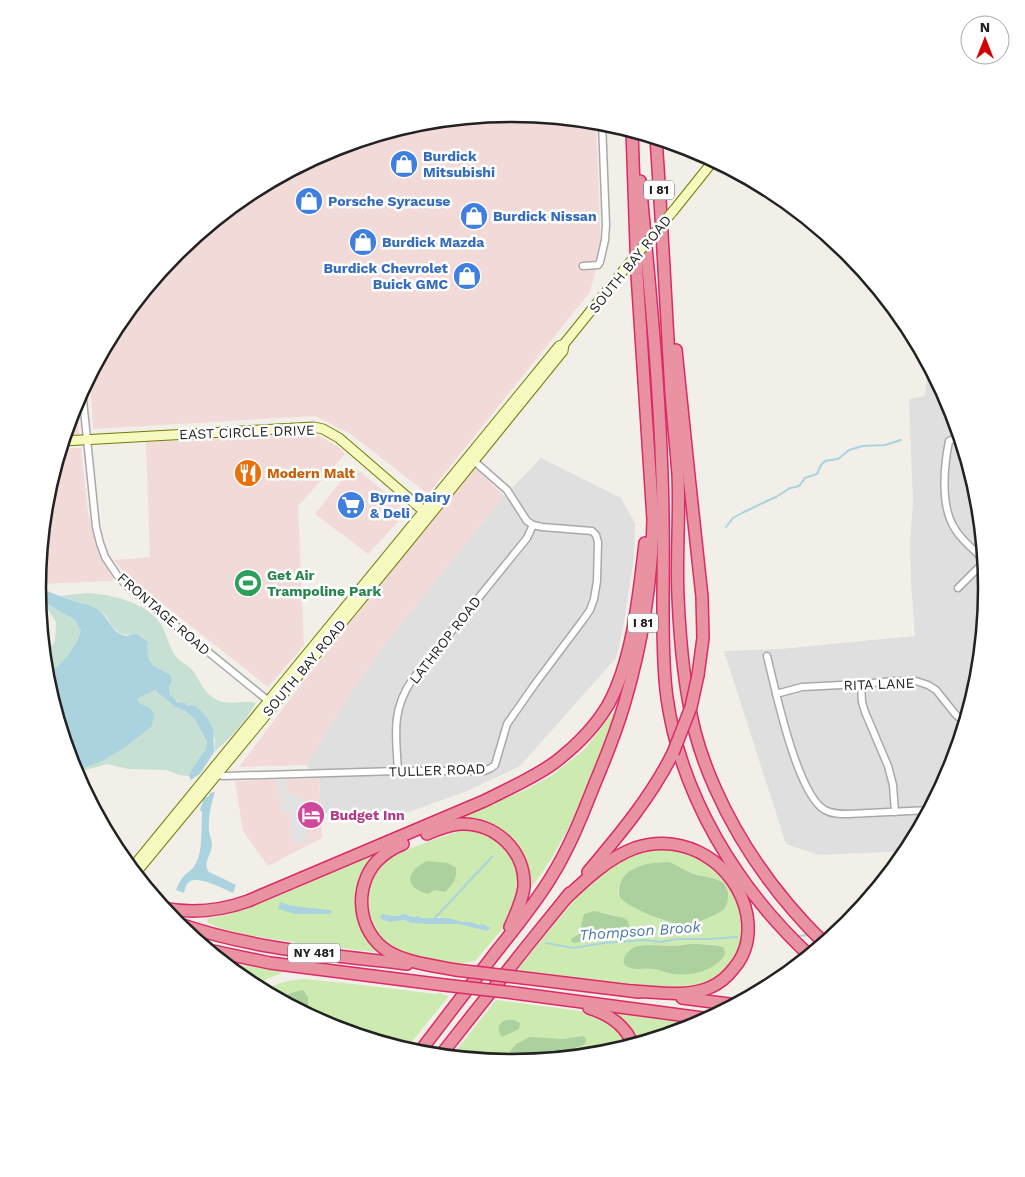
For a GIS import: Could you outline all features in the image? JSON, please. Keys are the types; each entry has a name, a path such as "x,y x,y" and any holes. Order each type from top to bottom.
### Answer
{"highway":[{"name":"I 81","path":"424,1046 537,900 560,862 583,814 618,723 634,666 646,607 653,519 637,274 632,138"},
{"path":"637,139 652,313 661,446 663,655 668,706 681,759 703,812 738,873 754,895 775,921 805,951"},
{"name":"I 81","path":"445,1050 641,806 658,781 673,753 691,707 698,676 703,638 702,597 675,336 663,241 656,145"},
{"path":"663,241 678,475 677,574 679,621 683,670 695,734 710,777 741,840 764,874 803,922 820,939"},
{"path":"176,911 202,911 227,908 248,901 484,801 540,772 567,752 601,716 620,678 629,647 636,610 652,489"},
{"path":"456,970 408,959 389,952 377,942 368,929 362,909 362,894 365,880 377,860 390,850 438,829 460,824 480,826 494,831 504,838 520,861 524,886 519,907 496,953"},
{"path":"565,900 590,877 616,858 635,848 652,844 678,845 696,850 716,862 733,880 744,904 748,932 742,956 729,974 712,987 695,992 632,991"},
{"name":"NY 481","path":"193,928 223,937 316,953 725,1003"},
{"name":"NY 481","path":"225,955 290,966 696,1017"},
{"path":"554,998 594,1009 613,1018 630,1040"}],"street":[{"path":"584,266 598,265 605,240 602,131"},
{"name":"SOUTH BAY ROAD","path":"140,868 271,703 393,561 426,514 553,353 559,346 564,344 709,166"},
{"name":"SOUTH BAY ROAD","path":"426,514 474,461 563,351 564,344"},
{"name":"FRONTAGE ROAD","path":"84,406 96,527 105,557 116,575 139,596 271,703"},
{"name":"EAST CIRCLE DRIVE","path":"71,440 314,427 324,429 339,438 426,514"},
{"path":"954,439 949,441 944,467 947,511 955,530 977,553"},
{"path":"474,461 507,490 527,521 533,525"},
{"name":"TULLER ROAD","path":"214,773 224,776 398,771 484,771 491,768 495,764 507,724 530,690 584,620 594,599 597,582 598,542 597,537 592,531 533,525"},
{"name":"LATHROP ROAD","path":"398,771 397,716 406,690 412,680 527,538 533,525"},
{"path":"958,588 978,567"},
{"path":"767,656 786,732 796,762 814,800 821,807 826,811 838,814 922,810"},
{"name":"RITA LANE","path":"776,694 802,688 916,681 936,690 960,718"},
{"path":"861,684 862,702 865,712 888,766 893,785 895,812"},
{"name":"SOUTH BAY ROAD","path":"136,863 214,773"}],"shaded area":[{"path":"512,122 543,123 596,130 601,251 590,292 428,494 349,433 315,416 93,429 91,390 125,329 143,305 162,281 205,238 253,201 279,185 306,170 363,147 422,131 482,123"},
{"path":"927,375 954,439 963,468 975,528 979,588 978,619 970,679 963,709 943,767 931,795 897,851 819,855 786,844 724,651 780,649 915,636 910,543 913,503 909,399 925,396"},
{"path":"78,420 79,435 72,435"},
{"path":"313,433 339,447 345,454 298,506 304,645 268,687 125,574 114,560 150,557 146,442"},
{"path":"68,448 81,448 88,513 99,554 114,581 46,584 50,528 55,498"},
{"path":"541,458 621,498 635,523 634,557 622,634 616,658 520,766 465,792 408,812 321,813 319,778 306,765 351,692 388,640 504,496"},
{"path":"353,466 408,511 368,554 315,514"},
{"path":"475,467 504,496 388,640 351,692 306,765 239,767 300,686"},
{"path":"319,778 322,838 268,866 243,831 235,781"},
{"path":"287,780 287,793 298,795 305,803 306,842 292,843 290,812 281,812 279,790 275,781"}],"green space":[{"path":"87,593 107,595 129,601 148,611 162,626 174,654 194,672 205,690 215,699 231,703 256,703 237,729 214,752 215,740 199,709 174,699 169,689 170,674 155,666 149,659 148,642 142,636 121,634 112,626 106,616 94,607 60,596"},
{"path":"46,603 75,620 81,631 67,657 54,671 50,648 55,641 56,622 47,608"},
{"path":"155,690 175,707 185,711 194,718 207,743 204,752 189,776 179,775 166,770 129,769 107,764 84,771 82,768 149,707 139,703 138,697"},
{"path":"613,713 616,714 600,761 574,818 550,861 525,895 526,869 521,850 510,839 461,817 523,791 551,776 583,751"},
{"path":"461,831 476,831 490,836 508,850 516,864 520,893 506,925 475,961 448,963 421,959 400,953 386,944 372,922 369,897 374,877 383,865 397,855 414,847","holes":["408,915 434,919 438,917 471,922 486,925 491,929 487,931 458,924 411,923 404,920 390,922 394,916"]},
{"path":"650,849 677,849 705,859 730,882 743,914 743,940 734,962 711,984 681,990 517,970 592,880 607,868 632,854","holes":["667,862 725,885 726,907 706,919 694,924 683,925 655,918 624,901 618,893 620,882 624,876 639,867","600,912 618,916 608,938 573,943 572,938","711,944 723,947 698,973 685,974 657,969 636,969 667,946"]},
{"path":"382,851 360,889 379,950 378,952 297,943 248,935 208,923 207,920 209,918 226,915 276,897"},
{"path":"427,861 448,863 456,868 454,882 445,892 435,890 428,894 411,884 411,874"},
{"path":"669,862 691,873 713,878 723,883 728,893 725,908 707,919 684,925 651,915 632,906 621,898 619,893 620,884 628,873 648,864"},
{"path":"594,911 624,918 628,921 628,931 618,937 573,943 571,941 572,938 579,934 584,914"},
{"path":"689,944 723,947 723,958 710,968 686,974 673,974 654,969 634,969 624,964 624,958 635,947"},
{"path":"238,965 284,972 262,982"},
{"path":"304,979 354,984 439,993 449,996 410,1043 363,1030 334,1019 308,1008 308,997 288,997 271,987 293,980"},
{"path":"303,990 308,997 308,1008 286,996 293,992"},
{"path":"496,1000 596,1014 614,1024 626,1041 566,1052 584,1045 582,1036 547,1039 507,1055 455,1051"},
{"path":"618,1013 686,1021 633,1039 616,1015"},
{"path":"506,1020 514,1020 520,1023 519,1029 502,1037 499,1027"},
{"path":"582,1036 585,1037 586,1041 584,1045 566,1052 507,1055 516,1044 530,1037 563,1039"}],"water":[{"path":"46,590 97,609 120,634 127,636 139,635 148,642 149,659 155,666 170,674 172,680 169,687 170,694 177,702 185,703 188,706 194,705 199,709 208,719 213,729 214,752 200,774 191,780 189,776 205,750 207,742 194,718 185,711 175,707 155,690 138,698 139,703 149,707 154,714 152,726 124,748 102,761 82,768 62,709 54,670 67,657 81,631 75,620 46,603"},
{"path":"215,792 209,816 212,846 207,869 209,872 236,885 233,893 205,881 193,880 187,884 184,893 176,890 181,879 193,868 198,860 202,815 200,808 204,798 209,796 210,793"},
{"path":"280,902 292,906 330,910 332,912 329,914 295,914 278,909"},
{"path":"382,914 396,916 403,914 421,918 448,918 479,925 483,924 491,928 487,931 458,924 411,923 404,920 390,922 381,919"}],"waterway":[{"path":"726,527 733,518 790,488 800,485 805,478 817,474 825,461 838,459 849,450 863,446 885,445 901,440"},
{"path":"434,919 492,857"},
{"name":"Thompson Brook","path":"797,936 810,935"},
{"name":"Thompson Brook","path":"546,943 573,948 604,943 645,940 660,942 677,939 737,937"}],"place":[{"name":"Burdick Mitsubishi","path":"404,164"},
{"name":"Porsche Syracuse","path":"309,201"},
{"name":"Burdick Nissan","path":"474,216"},
{"name":"Burdick Mazda","path":"363,242"},
{"name":"Burdick Chevrolet Buick GMC","path":"467,276"},
{"name":"Modern Malt","path":"248,473"},
{"name":"Byrne Dairy & Deli","path":"351,505"},
{"name":"Get Air Trampoline Park","path":"248,583"},
{"name":"Budget Inn","path":"311,815"}]}
